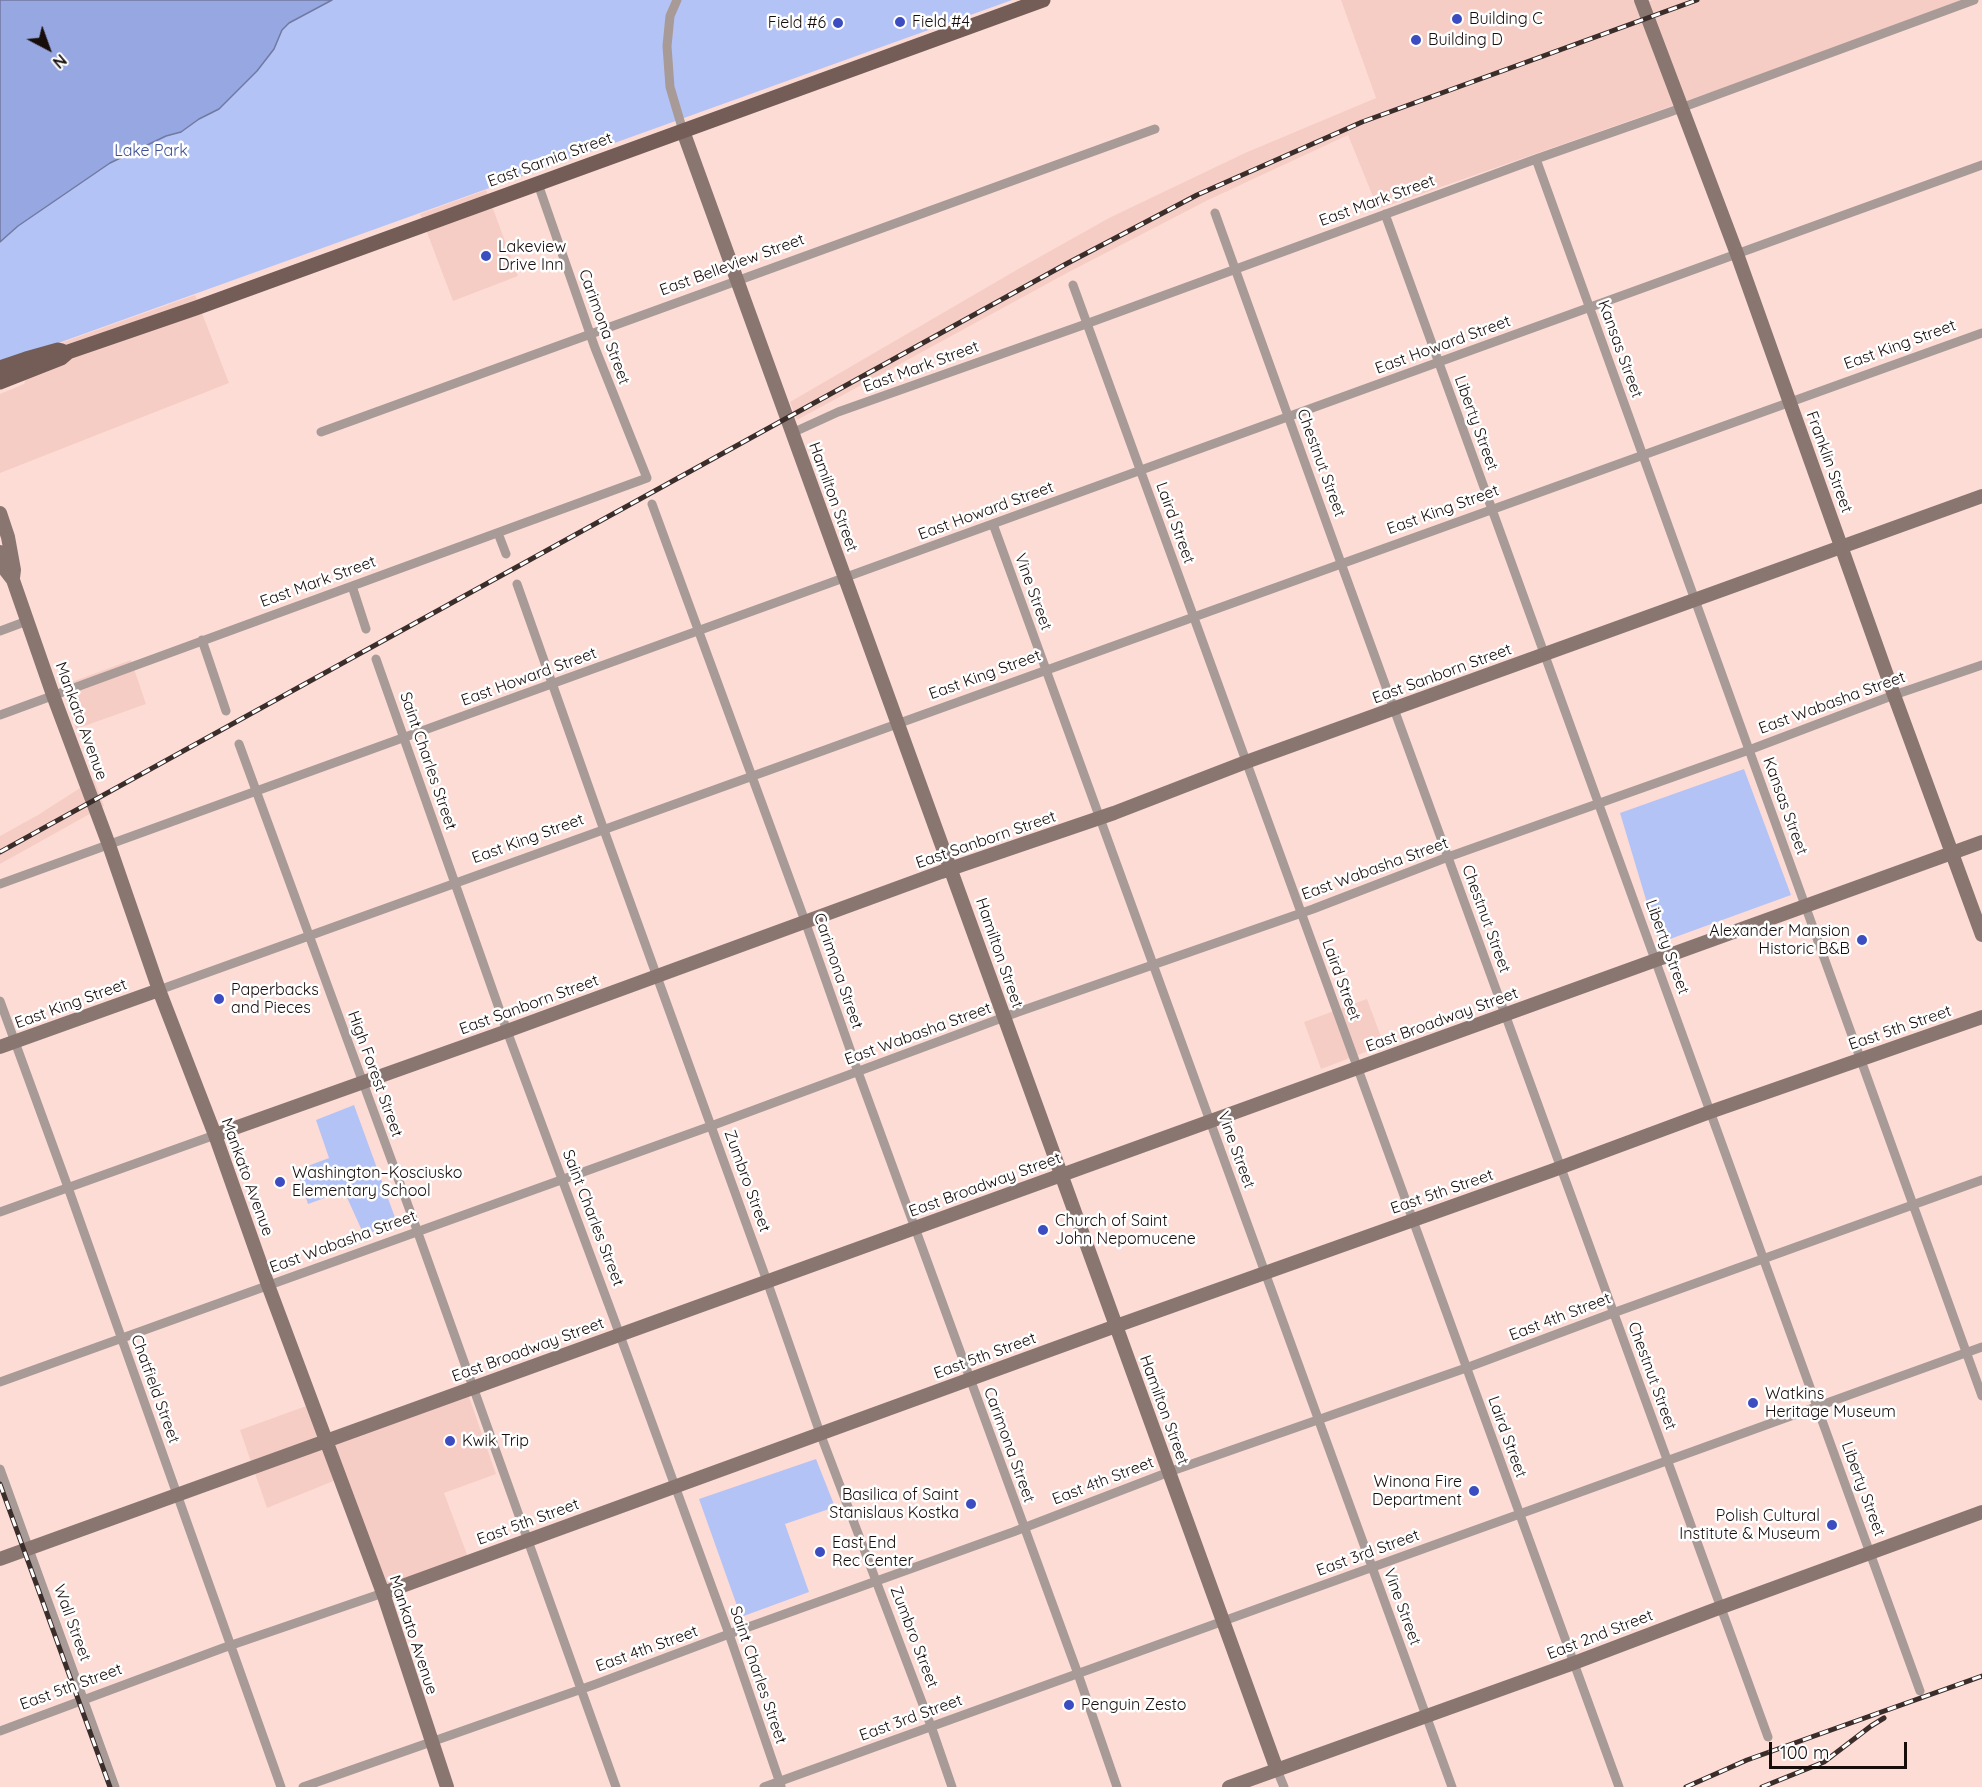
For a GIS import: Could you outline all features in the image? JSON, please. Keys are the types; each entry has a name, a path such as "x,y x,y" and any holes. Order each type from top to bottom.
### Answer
{"main road":[{"name":"East Sarnia Street","path":"0,382 61,358 68,352 196,308 1043,0"},
{"name":"East Sarnia Street","path":"0,368 58,350 68,352"}],"street":[{"path":"677,0 670,16 667,46 670,87 682,131"},
{"name":"Franklin Street","path":"1641,0 1737,254 1982,936"},
{"name":"East Mark Street","path":"792,433 838,412 1682,108 1974,0"},
{"name":"East Belleview Street","path":"321,432 736,279 1155,129"},
{"name":"Hamilton Street","path":"682,131 1284,1787"},
{"name":"Kansas Street","path":"1536,159 1982,1396"},
{"name":"East Howard Street","path":"0,885 1982,165"},
{"name":"Carimona Street","path":"538,184 589,333 647,478"},
{"name":"Chestnut Street","path":"1215,213 1768,1737"},
{"name":"Liberty Street","path":"1385,214 1920,1691"},
{"name":"Laird Street","path":"1072,285 1619,1787"},
{"name":"East King Street","path":"0,1047 1982,333"},
{"name":"East Mark Street","path":"0,715 647,478"},
{"name":"East Sanborn Street","path":"0,1212 507,1031 950,869 1100,818 1246,762 1982,496"},
{"name":"Carimona Street","path":"652,504 916,1227 1117,1787"},
{"name":"Mankato Avenue","path":"0,513 9,539 14,570 13,580"},
{"name":"Vine Street","path":"993,524 1452,1787"},
{"path":"498,533 506,554"},
{"name":"Mankato Avenue","path":"0,552 6,571 13,580 53,695 110,845 159,990 215,1135 268,1285 383,1593 447,1787"},
{"name":"Zumbro Street","path":"517,584 820,1433 932,1726 952,1787"},
{"path":"352,586 366,629"},
{"path":"0,631 27,621"},
{"path":"202,640 226,711"},
{"name":"Saint Charles Street","path":"376,659 507,1031 729,1634 780,1784"},
{"name":"East Wabasha Street","path":"0,1382 1982,665"},
{"name":"High Forest Street","path":"239,744 616,1787"},
{"name":"East Broadway Street","path":"0,1559 1982,842"},
{"name":"Chatfield Street","path":"0,1001 281,1787"},
{"name":"East 5th Street","path":"0,1731 231,1645 383,1593 1412,1219 1982,1017"},
{"name":"East 4th Street","path":"303,1787 580,1689 1169,1472 1466,1368 1982,1179"},
{"name":"East 3rd Street","path":"764,1787 780,1784 932,1726 1982,1347"},
{"name":"Wall Street","path":"0,1469 115,1787"},
{"name":"East 2nd Street","path":"1229,1787 1574,1664 1982,1512"}],"shaded area":[{"path":"0,0 332,0 289,23 282,30 274,49 257,71 219,109 199,119 181,132 166,136 110,163 18,226 0,242"},
{"path":"1341,0 1637,0 1639,5 1653,0 1974,0 1378,209 1348,135 1208,200 1067,273 797,420 790,402 1109,218 1245,153 1376,98"},
{"path":"486,190 518,276 453,301 420,214"},
{"path":"195,295 229,383 0,473 0,394 24,384 36,352"},
{"path":"131,660 146,704 76,729 61,686"},
{"path":"94,779 104,806 0,864 0,836"},
{"path":"1367,999 1384,1045 1321,1069 1304,1022"},
{"path":"468,1394 496,1474 444,1493 471,1565 381,1598 336,1480 267,1508 240,1430 309,1405 323,1446"}],"green space":[{"name":"Lake Park","path":"0,0 1012,0 0,364"},
{"path":"1744,769 1791,895 1659,943 1620,813"},
{"path":"354,1105 397,1223 364,1235 344,1191 308,1204 297,1170 329,1158 316,1120"},
{"path":"816,1459 835,1507 785,1524 809,1592 741,1617 699,1499"}],"railway":[{"path":"0,852 1066,264 1197,195 1362,122 1697,0"},
{"path":"0,1484 110,1787"},
{"path":"1686,1787 1747,1760 1982,1676"},
{"path":"1762,1787 1824,1762 1884,1718"}],"place":[{"name":"Building C","path":"1457,19"},
{"name":"Field #4","path":"900,22"},
{"name":"Field #6","path":"838,23"},
{"name":"Building D","path":"1416,40"},
{"name":"Lakeview Drive Inn","path":"486,256"},
{"name":"Alexander Mansion Historic B&B","path":"1862,940"},
{"name":"Paperbacks and Pieces","path":"219,999"},
{"name":"Washington–Kosciusko Elementary School","path":"280,1182"},
{"name":"Church of Saint John Nepomucene","path":"1043,1230"},
{"name":"Watkins Heritage Museum","path":"1753,1403"},
{"name":"Kwik Trip","path":"450,1441"},
{"name":"Winona Fire Department","path":"1474,1491"},
{"name":"Basilica of Saint Stanislaus Kostka","path":"971,1504"},
{"name":"Polish Cultural Institute & Museum","path":"1832,1525"},
{"name":"East End Rec Center","path":"820,1552"},
{"name":"Penguin Zesto","path":"1069,1705"}]}
